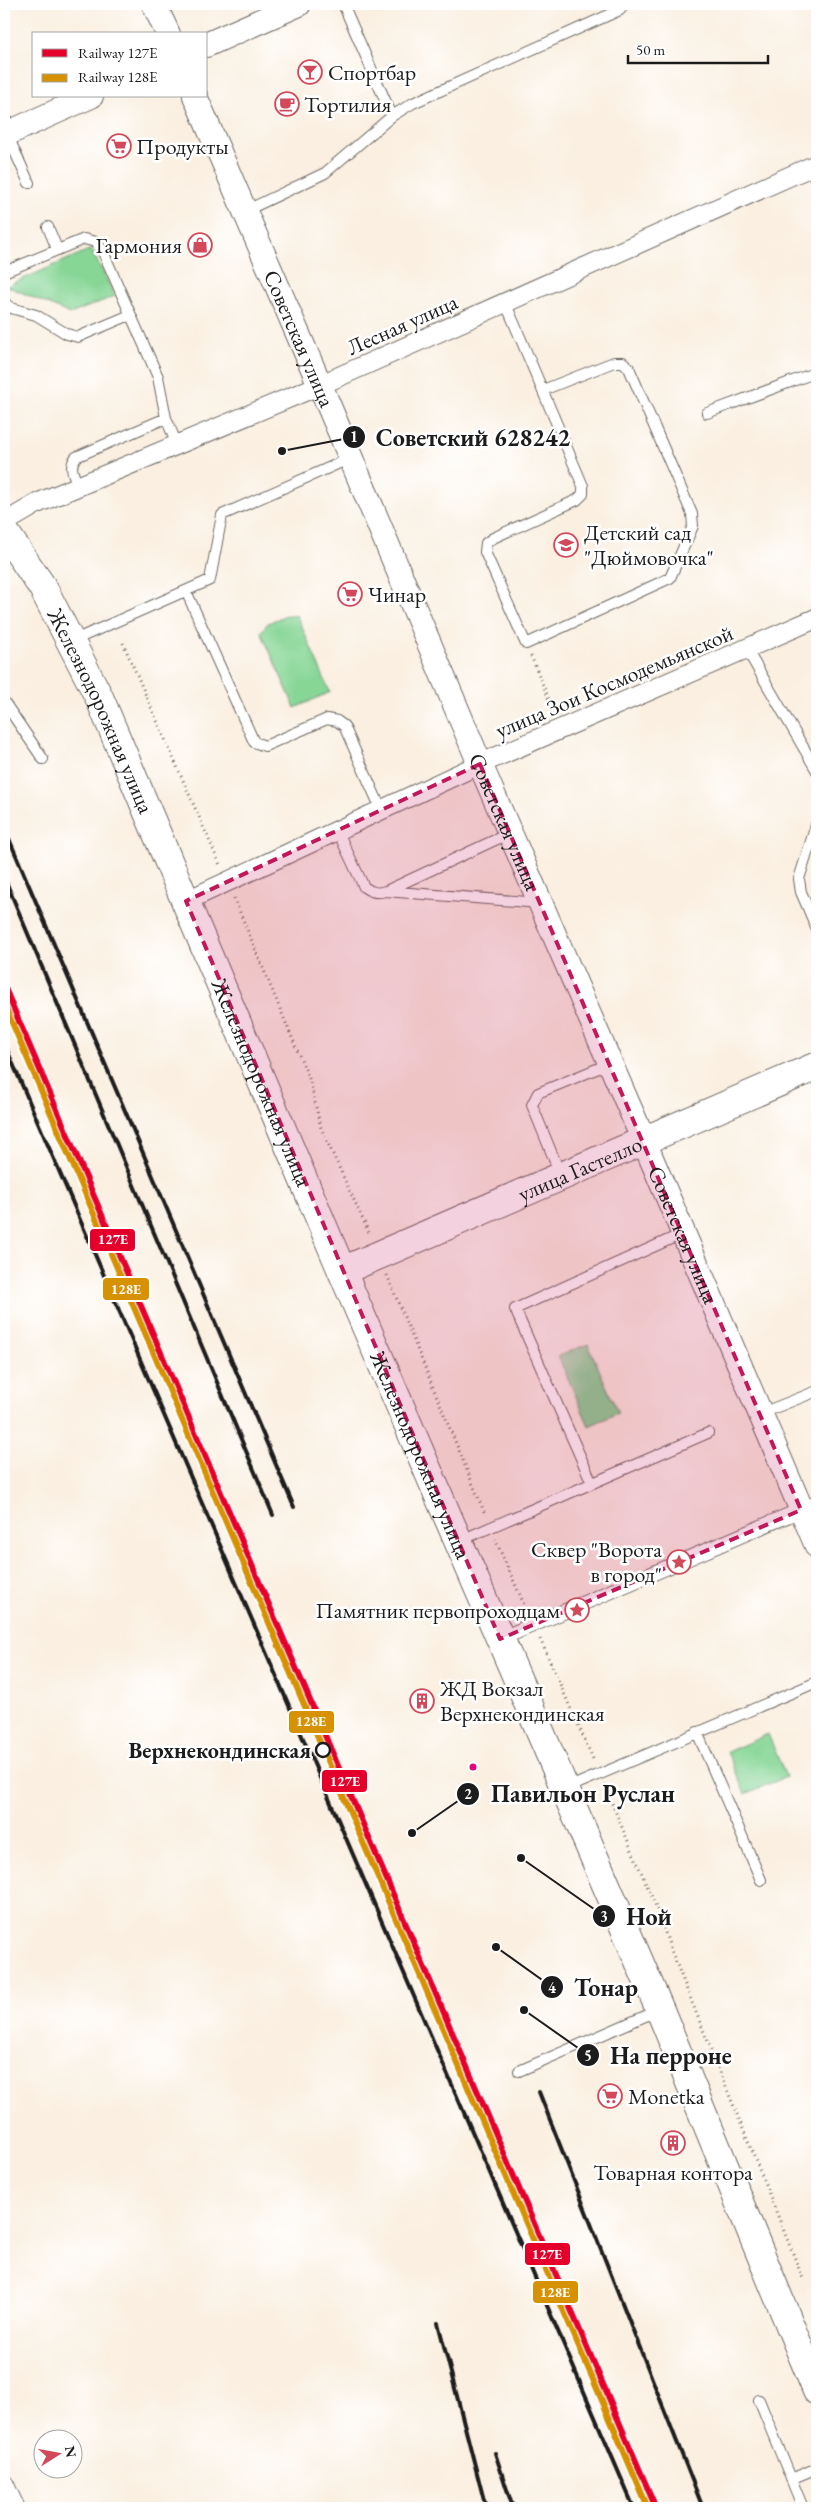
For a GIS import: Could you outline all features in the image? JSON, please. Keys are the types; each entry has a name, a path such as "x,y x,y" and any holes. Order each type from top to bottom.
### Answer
{"main road":[{"name":"Железнодорожная улица","path":"4,531 43,588 72,641 103,706 342,1271 807,2356 817,2391"},
{"name":"улица Гастелло","path":"342,1271 817,1066"}],"street":[{"path":"154,4 167,32"},
{"path":"208,43 299,4"},
{"path":"5,135 86,98"},
{"name":"Советская улица","path":"196,98 320,385 480,764 762,1413 809,1506 817,1546"},
{"name":"Лесная улица","path":"4,523 38,503 320,385 506,304 817,164"},
{"name":"улица Зои Космодемьянской","path":"186,901 480,764 747,650 817,618"},
{"path":"500,1639 809,1506"},
{"path":"4,2484 16,2508"}],"lane":[{"path":"343,4 392,116"},
{"path":"245,211 325,173 392,116 413,103 620,10 625,4"},
{"path":"5,135 28,183"},
{"path":"48,227 57,249"},
{"path":"4,272 84,239 96,242 104,254 158,377 166,418 177,445"},
{"path":"4,302 11,308 36,316 67,334 78,336 130,314"},
{"path":"506,304 583,486 583,494 577,500 492,538 486,543 485,552 526,644 670,578 693,526 692,514 629,368 623,362 614,362 543,390"},
{"path":"707,413 817,372"},
{"path":"78,486 71,468 71,462 76,457 166,418"},
{"path":"72,641 210,580 222,515 350,458"},
{"path":"186,591 254,742 265,746 327,720 337,721 344,726 380,809"},
{"path":"747,650 817,772"},
{"path":"4,702 43,759"},
{"path":"817,822 799,879 801,892 817,929"},
{"path":"337,830 364,887 379,894 510,833"},
{"path":"385,891 540,903"},
{"path":"561,1176 532,1105 534,1099 538,1093 611,1063"},
{"path":"592,1483 515,1309 684,1233"},
{"path":"762,1413 817,1391"},
{"path":"458,1541 708,1433"},
{"path":"565,1789 817,1682"},
{"path":"697,1732 761,1880"},
{"path":"518,2071 660,2010"},
{"path":"759,2400 803,2508"},
{"path":"791,2479 817,2468"}],"path":[{"path":"123,643 227,882 310,1081 321,1128 378,1255 490,1527 600,1774 657,1909 671,1950 804,2281"},
{"path":"526,644 553,709"}],"highlighted area":[{"path":"480,764 801,1510 500,1639 186,901"}],"green space":[{"path":"91,249 115,296 70,314 7,286"},
{"path":"286,615 297,616 330,692 295,708 261,632 268,623"},
{"path":"588,1344 618,1413 589,1426 558,1356"},
{"path":"768,1734 786,1777 745,1794 727,1752"}],"railway":[{"path":"4,827 294,1507"},
{"path":"4,877 273,1515"},
{"path":"4,1043 634,2508"},
{"path":"539,2092 703,2508"},
{"path":"438,2323 486,2508"},
{"path":"495,2453 513,2508"}],"rail line":[{"name":"127Е","path":"4,986 656,2508"},
{"name":"128Е","path":"4,1004 648,2508"}],"place":[{"name":"Спортбар","path":"310,72"},
{"name":"Тортилия","path":"287,104"},
{"name":"Продукты","path":"119,146"},
{"name":"Гармония","path":"200,245"},
{"name":"Советский 628242","path":"282,451"},
{"name":"Детский сад \"Дюймовочка\"","path":"566,545"},
{"name":"Чинар","path":"350,594"},
{"name":"Сквер \"Ворота в город\"","path":"679,1562"},
{"name":"Памятник первопроходцам","path":"577,1610"},
{"name":"ЖД Вокзал Верхнекондинская","path":"422,1701"},
{"name":"Верхнекондинская","path":"323,1750"},
{"name":"Павильон Руслан","path":"412,1833"},
{"name":"Ной","path":"521,1858"},
{"name":"Тонар","path":"496,1947"},
{"name":"На перроне","path":"524,2010"},
{"name":"Monetka","path":"610,2096"},
{"name":"Товарная контора","path":"673,2143"}]}
